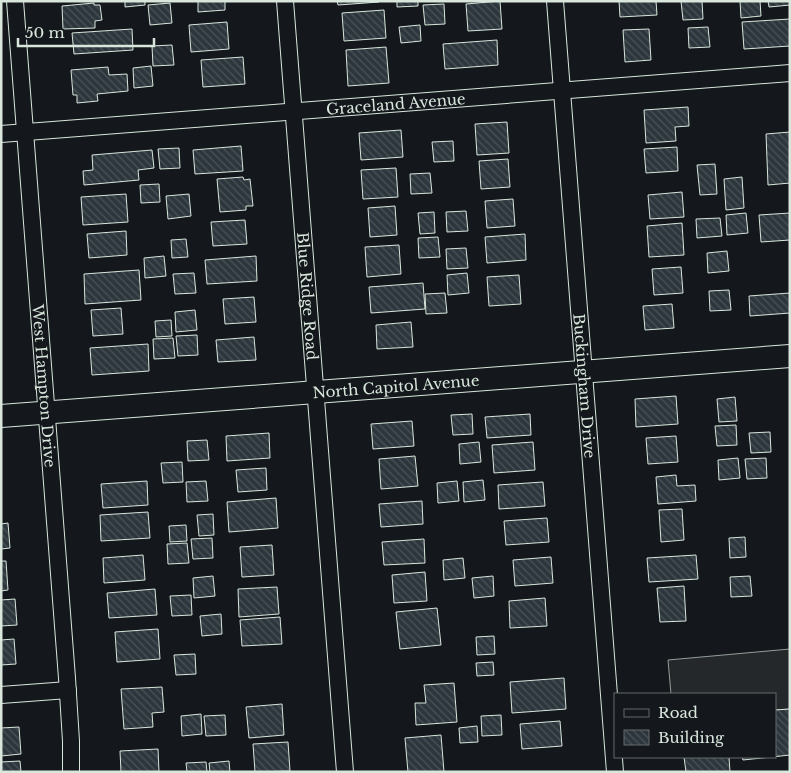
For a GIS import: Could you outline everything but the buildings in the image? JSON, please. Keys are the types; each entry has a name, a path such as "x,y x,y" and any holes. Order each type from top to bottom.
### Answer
{"main road":[{"name":"North Capitol Avenue","path":"1,416 790,356"}],"street":[{"name":"West Hampton Drive","path":"15,1 68,690 71,772"},
{"name":"Blue Ridge Road","path":"285,1 345,772"},
{"name":"Buckingham Drive","path":"555,1 614,747"},
{"name":"Graceland Avenue","path":"1,134 790,73"},
{"path":"1,695 68,690"},
{"name":"Buckingham Drive","path":"615,758 616,772"}],"shaded area":[{"path":"790,649 790,709 776,710 776,693 671,693 668,660"}]}
